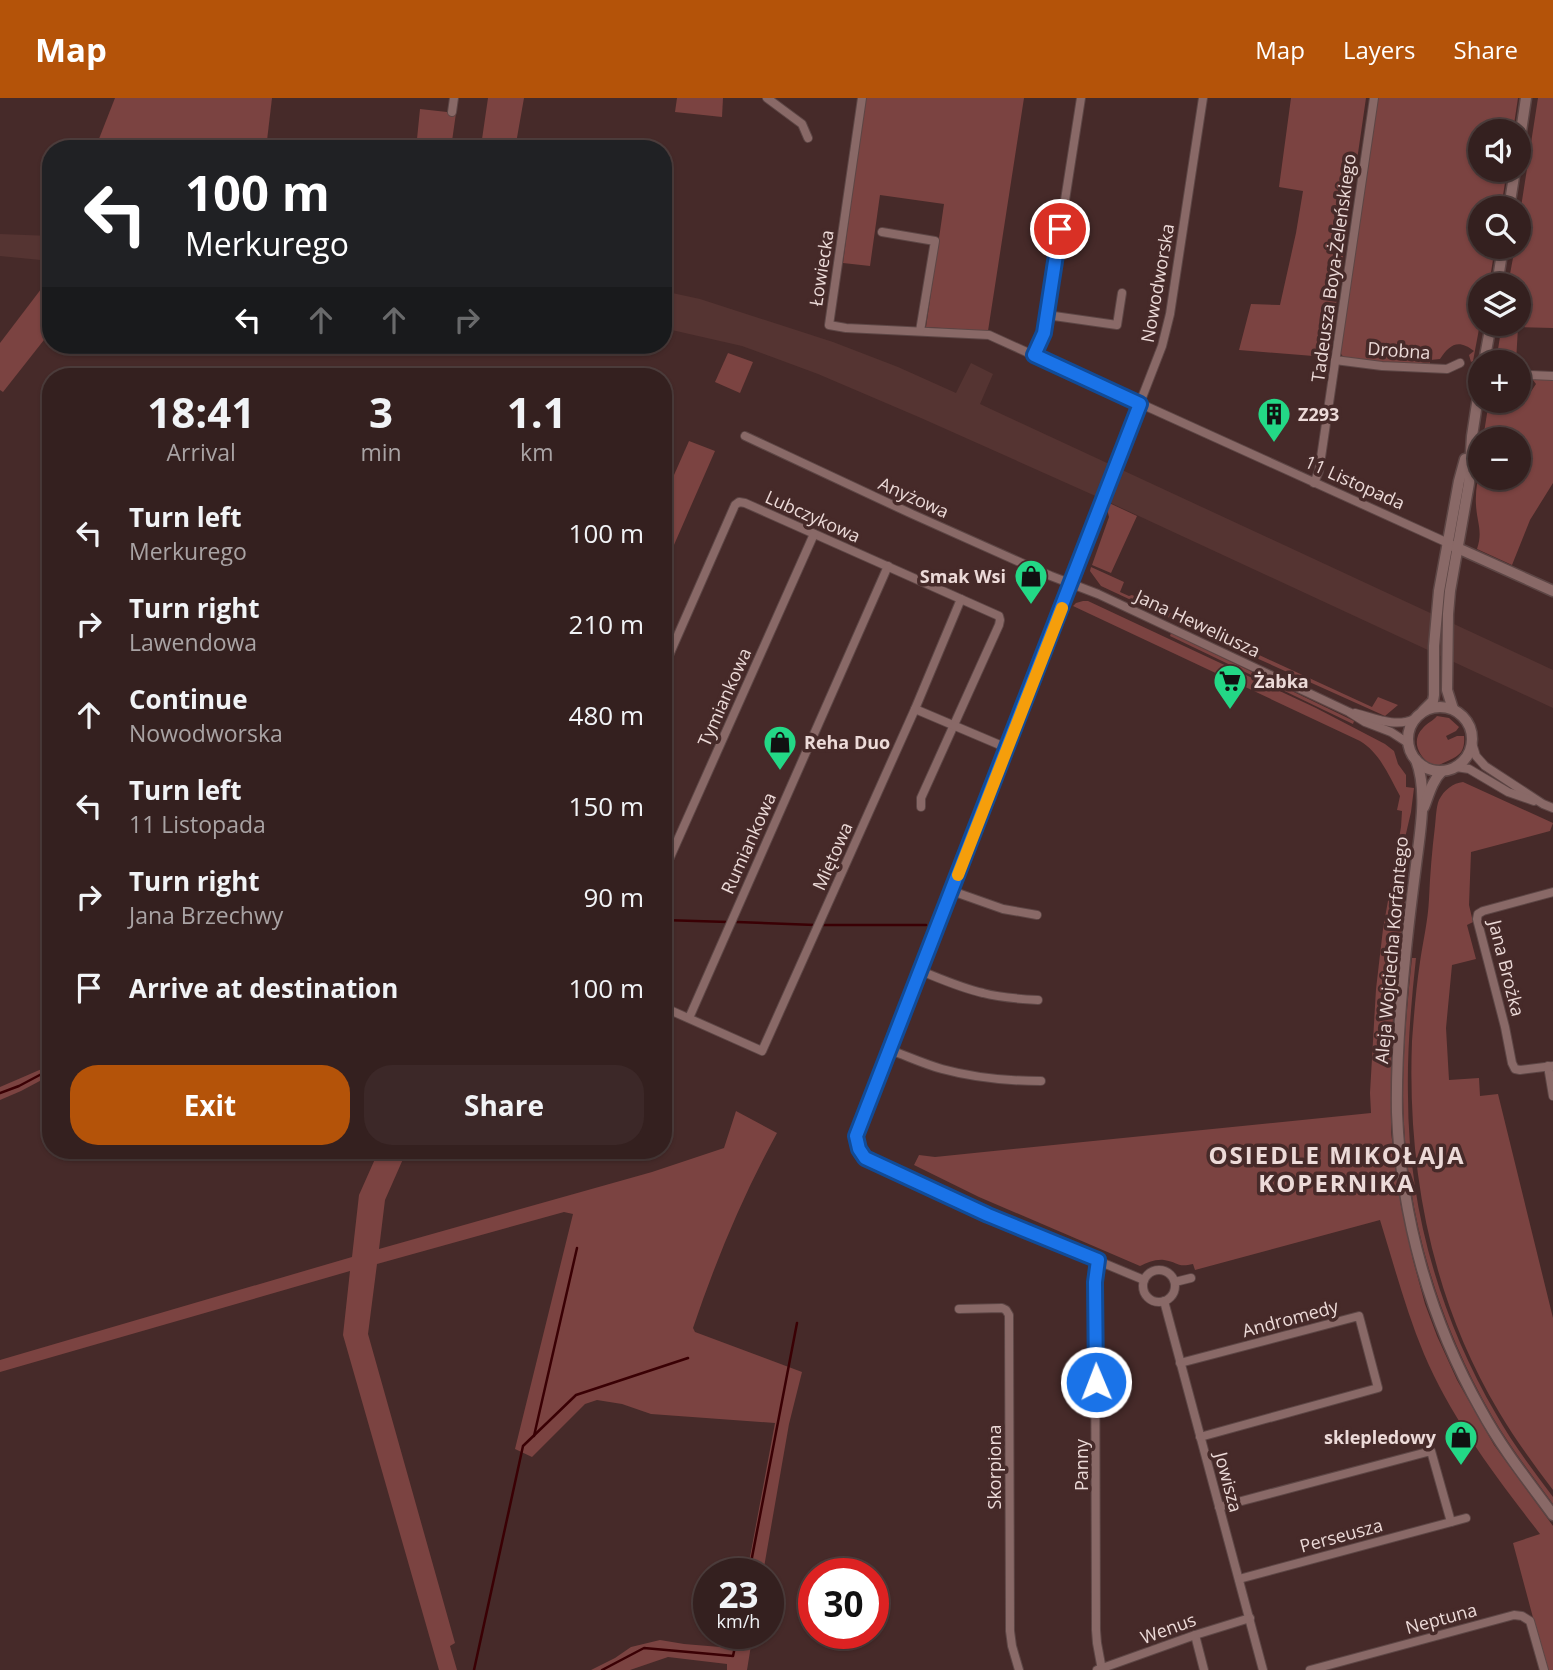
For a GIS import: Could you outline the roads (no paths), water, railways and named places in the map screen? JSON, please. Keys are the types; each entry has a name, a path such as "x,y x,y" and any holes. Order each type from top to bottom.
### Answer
{"main road":[{"path":"1523,119 1526,98"},
{"path":"1423,711 1439,706 1454,709 1468,722 1472,731 1472,743 1468,754 1456,767 1442,771 1427,768 1416,760 1408,743 1409,730 1414,719 1433,701 1437,611 1469,483 1476,413"},
{"path":"1453,546 1447,690 1454,709"},
{"name":"11 Listopada","path":"1453,546 1553,591"},
{"name":"Aleja Wojciecha Korfantego","path":"1416,760 1420,774 1422,813 1402,989 1397,1066 1399,1138 1408,1208 1430,1296 1455,1361 1501,1443 1553,1515"},
{"name":"Aleja Wojciecha Korfantego","path":"1422,813 1432,785 1442,771"}],"street":[{"path":"452,111 454,98"},
{"path":"767,98 802,124 808,138"},
{"name":"Łowiecka","path":"862,98 828,325 989,335"},
{"path":"1034,355 1044,333 1081,98"},
{"name":"Nowodworska","path":"1098,1260 988,1215 865,1158 859,1149 856,1136 1162,346 1168,323 1203,98"},
{"name":"Tadeusza Boya-Żeleńskiego","path":"1314,483 1319,471 1374,98"},
{"path":"882,232 935,241 920,331"},
{"path":"1047,315 1117,325 1122,293"},
{"name":"11 Listopada","path":"989,335 1453,546"},
{"name":"Drobna","path":"1335,360 1382,366 1447,369 1460,363"},
{"path":"1531,375 1553,376"},
{"name":"Anyżowa","path":"745,436 912,514 1071,583"},
{"name":"Lubczykowa","path":"672,648 735,505 739,502 745,503 999,616 1000,620 953,725"},
{"name":"Tymiankowa","path":"672,853 814,534"},
{"name":"Rumiankowa","path":"689,1018 888,566"},
{"name":"Jana Heweliusza","path":"1071,583 1349,712 1408,743"},
{"name":"Miętowa","path":"689,1018 762,1051 961,600"},
{"path":"915,709 1007,748"},
{"name":"Jana Heweliusza","path":"1349,712 1394,723 1406,723 1414,719"},
{"path":"921,807 920,798 953,725"},
{"path":"1472,743 1476,757 1485,766 1543,804"},
{"path":"1456,767 1474,772 1508,792 1553,808"},
{"path":"952,891 1003,909 1037,915"},
{"name":"Jana Brożka","path":"1550,1066 1520,1070 1515,1069 1512,1063 1477,919 1478,914 1483,911 1553,892"},
{"path":"921,971 985,994 1038,1000"},
{"path":"672,1011 689,1018"},
{"path":"890,1050 940,1068 978,1077 1041,1081"},
{"path":"1550,1066 1553,1096"},
{"path":"1098,1260 1144,1280"},
{"name":"Panny","path":"1098,1260 1095,1282 1096,1630 1100,1670"},
{"path":"1160,1270 1170,1273 1175,1282 1172,1296 1164,1301 1158,1302 1147,1297 1144,1292 1144,1280 1151,1272 1160,1270"},
{"path":"1175,1282 1191,1278"},
{"name":"Jowisza","path":"1164,1301 1263,1670"},
{"name":"Skorpiona","path":"959,1309 1002,1308 1009,1315 1010,1631 1019,1670"},
{"name":"Andromedy","path":"1180,1363 1359,1316 1378,1388 1200,1437"},
{"path":"1220,1507 1431,1451 1451,1522"},
{"name":"Perseusza","path":"1239,1579 1466,1518"},
{"name":"Neptuna","path":"1310,1670 1514,1615 1530,1621 1544,1670"},
{"name":"Wenus","path":"1100,1670 1250,1618"},
{"path":"1195,1635 1204,1670"}],"waterway":[{"path":"672,920 728,922"},
{"path":"737,922 815,925"},
{"path":"823,925 926,925"},
{"path":"0,1093 42,1074"},
{"path":"534,1436 577,1248"},
{"path":"752,1558 797,1323"},
{"path":"474,1670 523,1446 576,1395 688,1358"},
{"path":"602,1670 644,1648 733,1656 735,1649"}],"place":[{"name":"Z293","path":"1274,444"},
{"name":"Smak Wsi","path":"1031,606"},
{"name":"Żabka","path":"1230,711"},
{"name":"Reha Duo","path":"780,772"},
{"name":"sklepledowy","path":"1461,1467"}],"district":[{"name":"OSIEDLE MIKOŁAJA KOPERNIKA","path":"1337,1168"}]}
